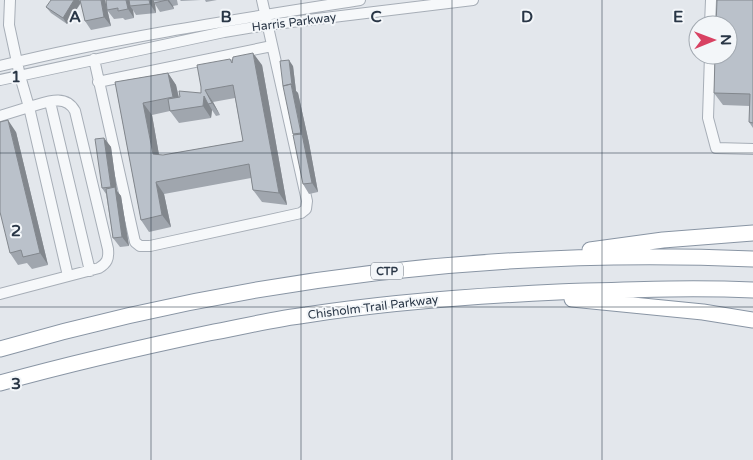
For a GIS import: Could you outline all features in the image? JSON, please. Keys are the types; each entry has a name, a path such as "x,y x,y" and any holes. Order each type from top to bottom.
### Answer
{"highway":[{"path":"508,260 663,240 753,233"},
{"name":"CTP","path":"0,348 133,313 242,292 412,268 508,260 609,258 753,259"},
{"name":"Chisholm Trail Parkway","path":"0,383 57,367 127,351 304,315 415,301 506,294 655,288 753,290"},
{"path":"506,294 673,309 753,320"}],"street":[{"path":"10,0 9,26 68,276"},
{"path":"94,59 135,242 140,246 180,240 301,213 306,209 307,202 262,0"},
{"name":"Harris Parkway","path":"0,80 360,0"},
{"name":"Harris Parkway","path":"0,66 116,40 266,20 473,0"},
{"path":"710,15 711,0"},
{"path":"98,82 272,46"},
{"path":"710,65 708,118 716,148 753,149"},
{"path":"0,116 58,100 72,104 109,256 106,264 99,268 0,294"},
{"path":"50,102 90,270"}],"building":[{"path":"51,0 74,0 63,18 46,7"},
{"path":"80,0 101,0 104,17 85,21"},
{"path":"106,0 126,0 128,9 118,11 118,8 107,10"},
{"path":"129,0 149,0 150,4 130,6"},
{"path":"153,0 167,0 154,3"},
{"path":"717,0 753,0 753,123 749,122 750,94 714,93 715,65 738,65 738,15 716,15"},
{"path":"253,53 279,193 253,190 249,164 156,182 162,215 141,220 115,82 168,73 173,97 143,103 153,154 163,155 243,141 233,85 205,90 212,103 208,104 204,96 203,106 170,111 168,99 180,97 179,91 201,93 197,65 230,59 232,63 233,57"},
{"path":"289,60 292,85 283,86 280,61"},
{"path":"291,84 301,133 293,134 283,86"},
{"path":"8,120 40,253 23,257 21,250 10,253 0,212 0,122"},
{"path":"302,134 312,183 303,184 293,135"},
{"path":"104,138 111,187 102,188 95,139"},
{"path":"115,187 122,237 113,238 106,189"}]}
